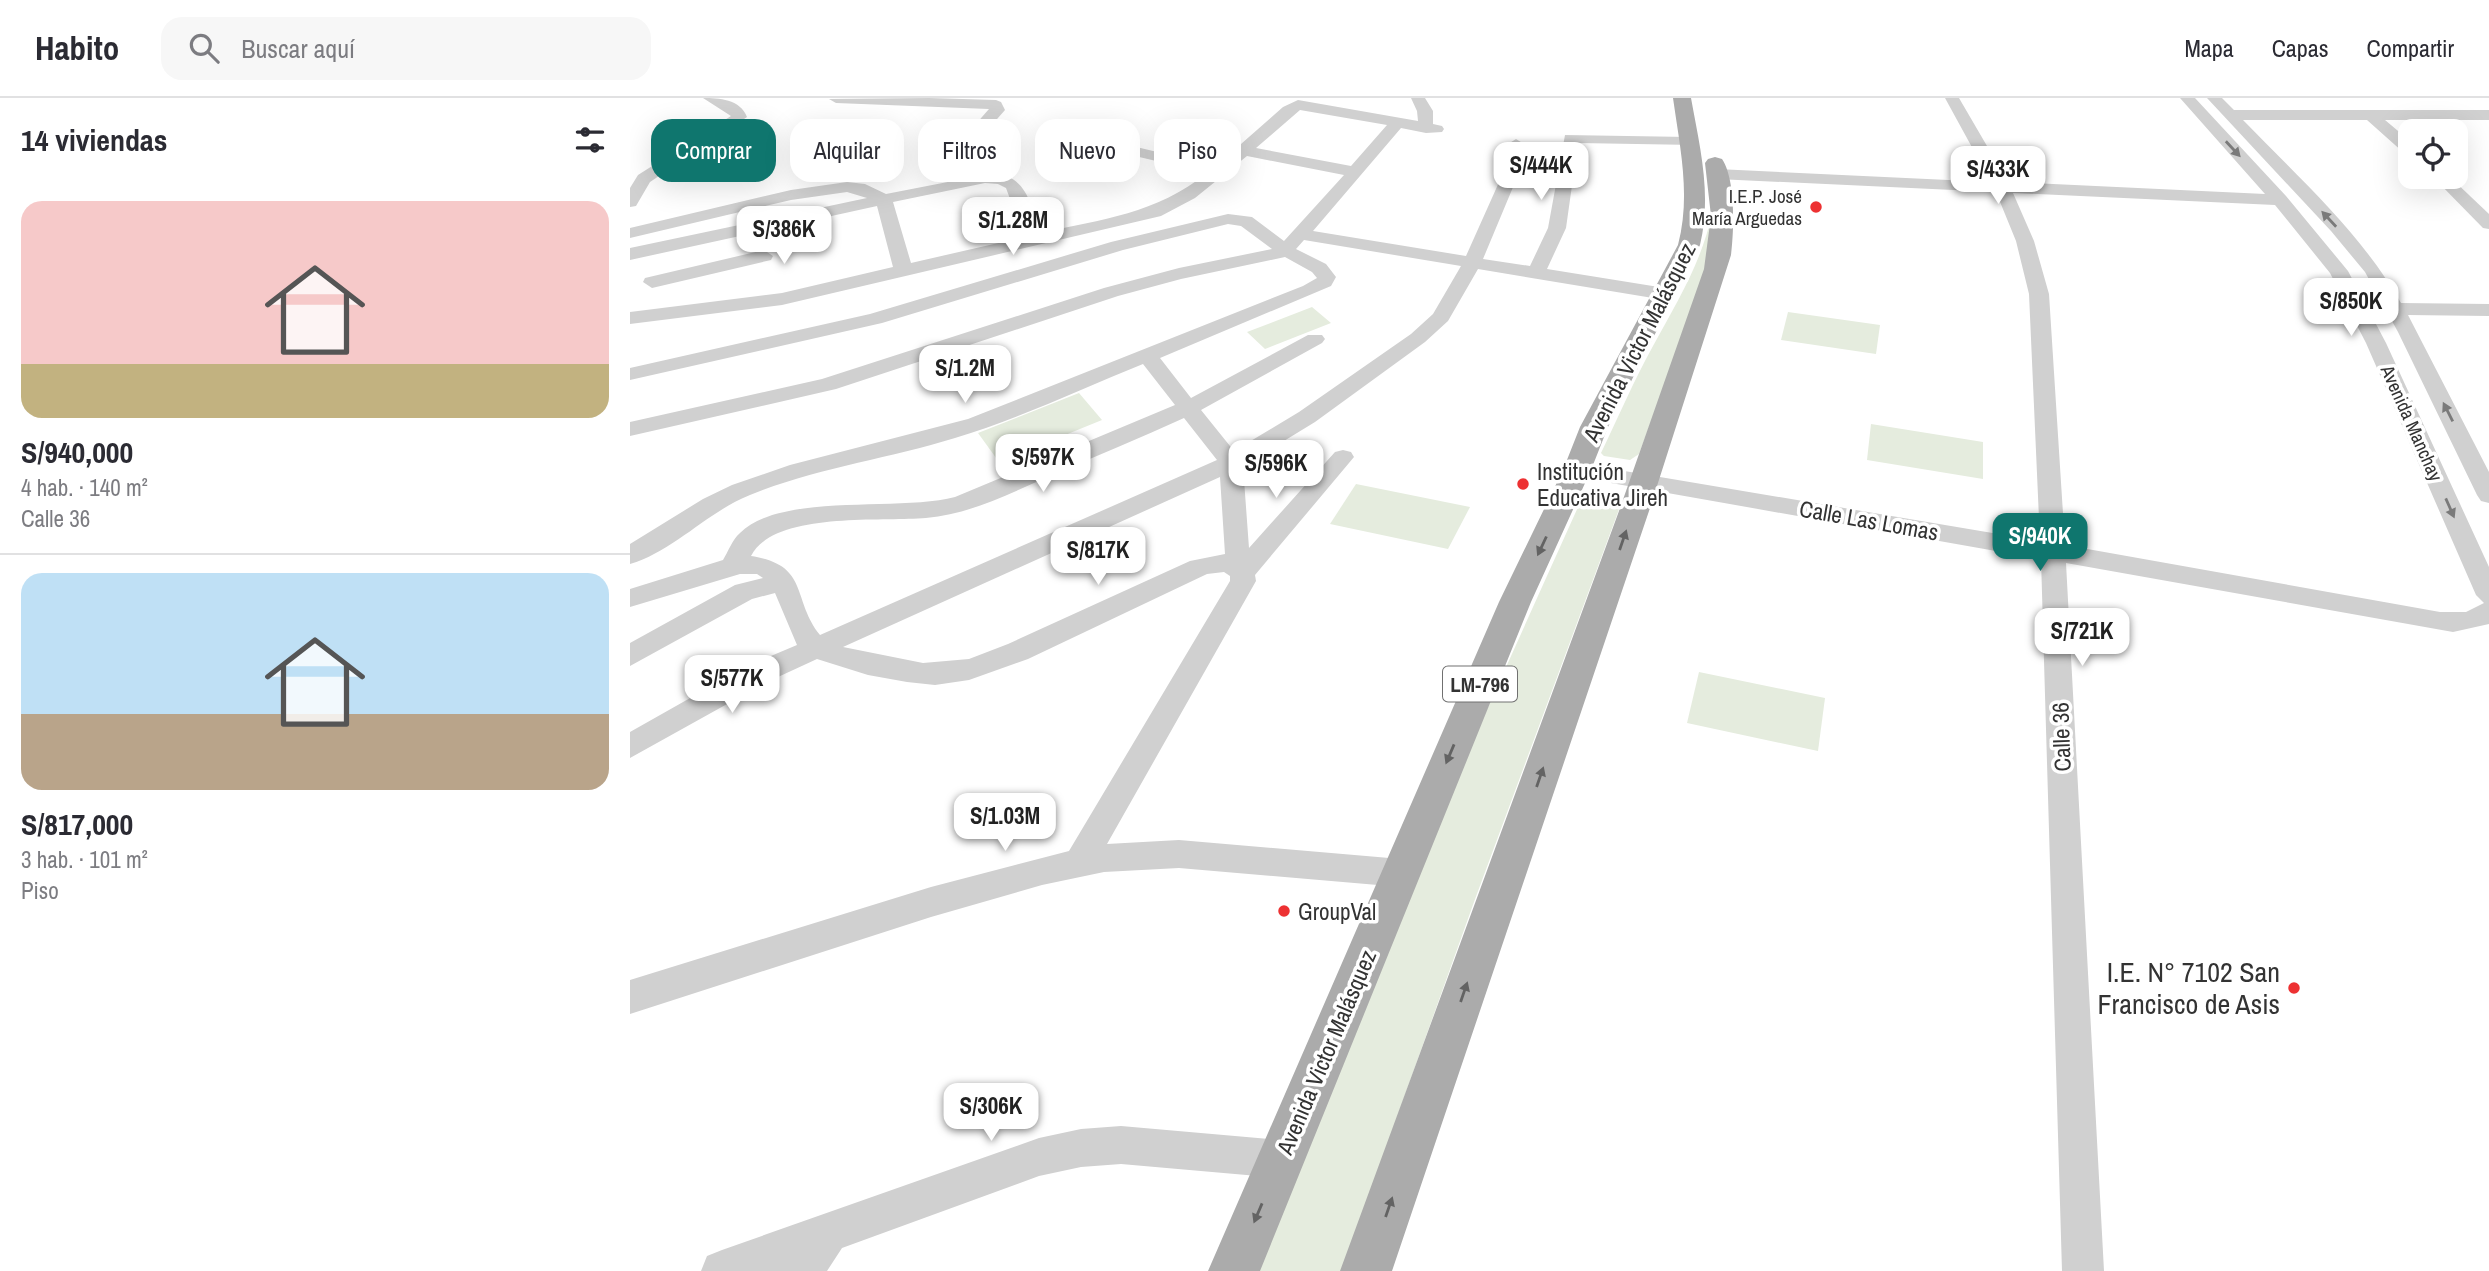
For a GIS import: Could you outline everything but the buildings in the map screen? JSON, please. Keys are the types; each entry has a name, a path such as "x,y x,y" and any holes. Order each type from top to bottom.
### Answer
{"main road":[{"name":"Avenida Victor Malásquez","path":"1234,1271 1483,677 1594,427 1689,245 1697,215 1695,174 1682,98"},
{"name":"Avenida Victor Malásquez","path":"1366,1271 1644,481 1720,253 1723,220 1704,98"}],"street":[{"path":"630,202 644,179 739,117 737,111 710,98"},
{"path":"837,98 835,99 953,100 996,105 997,110 989,119"},
{"path":"1242,150 1292,107 1312,102 1431,128 1418,98"},
{"name":"Calle 36","path":"1952,98 2004,187 2025,237 2039,295 2053,552 2083,1271"},
{"name":"Avenida Manchay","path":"2187,98 2320,246 2350,290 2487,586"},
{"name":"Avenida Manchay","path":"2214,98 2362,256 2396,309 2489,495"},
{"path":"2230,115 2489,115"},
{"path":"2371,116 2398,139"},
{"path":"630,429 828,384 1122,289 1179,274 1266,258 1284,250 1300,234 1398,122"},
{"path":"1536,273 1557,228 1570,138 1689,142"},
{"path":"630,746 724,691 1231,463 1307,417 1424,333 1452,301 1472,263 1508,180 1516,144"},
{"path":"1242,150 1356,172"},
{"path":"1717,174 2280,200"},
{"path":"630,254 990,178 1003,180 1014,187 1034,239"},
{"path":"630,317 758,303 803,295 1164,209 1202,182"},
{"path":"630,233 790,195 847,187 859,188 884,199"},
{"path":"2453,189 2489,224"},
{"path":"884,199 903,270"},
{"path":"630,374 875,319 1116,246 1235,219 1250,224 1284,250 1319,268 1326,275 1326,280 1310,290 955,431 788,473 746,487 716,502 657,541 630,555"},
{"path":"1108,222 1116,246"},
{"path":"758,303 764,279 764,256 759,227"},
{"path":"1300,234 1665,295"},
{"path":"652,282 764,256"},
{"path":"2396,309 2489,310"},
{"path":"732,567 749,538 764,528 787,520 926,511 952,506 1189,408 1278,362 1315,339"},
{"path":"1080,862 1243,581 1231,463 1146,354"},
{"path":"2465,446 2489,446"},
{"path":"1240,570 1343,457"},
{"name":"Calle Las Lomas","path":"1577,470 2440,622 2460,623 2481,617 2489,611"},
{"path":"630,598 732,567 756,565 772,572 784,582 802,630 817,649 841,658 921,674 949,673 1017,652 1199,566 1221,562 1240,570"},
{"path":"630,656 744,592 784,582"},
{"path":"630,997 896,912 1080,862 1128,856 1179,854 1401,873"},
{"path":"722,1271 1040,1157 1081,1148 1121,1145 1281,1159"},
{"path":"803,1271 828,1233"}],"shaded area":[{"path":"1712,213 1716,213 1713,253 1639,454 1630,460 1604,456 1601,453 1695,265"},
{"path":"1312,307 1331,323 1265,349 1247,332"},
{"path":"1788,312 1880,325 1876,354 1781,340"},
{"path":"1079,393 1102,420 999,462 978,433"},
{"path":"1871,424 1983,442 1983,479 1867,460"},
{"path":"1356,484 1470,507 1448,549 1330,524"},
{"path":"1583,496 1621,504 1342,1271 1256,1271 1466,756"},
{"path":"1699,672 1825,698 1818,751 1687,723"}],"place":[{"name":"I.E.P. José María Arguedas","path":"1816,207"},
{"name":"Institución Educativa Jireh","path":"1523,484"},
{"name":"GroupVal","path":"1284,911"},
{"name":"I.E. N° 7102 San Francisco de Asis","path":"2294,988"}]}
